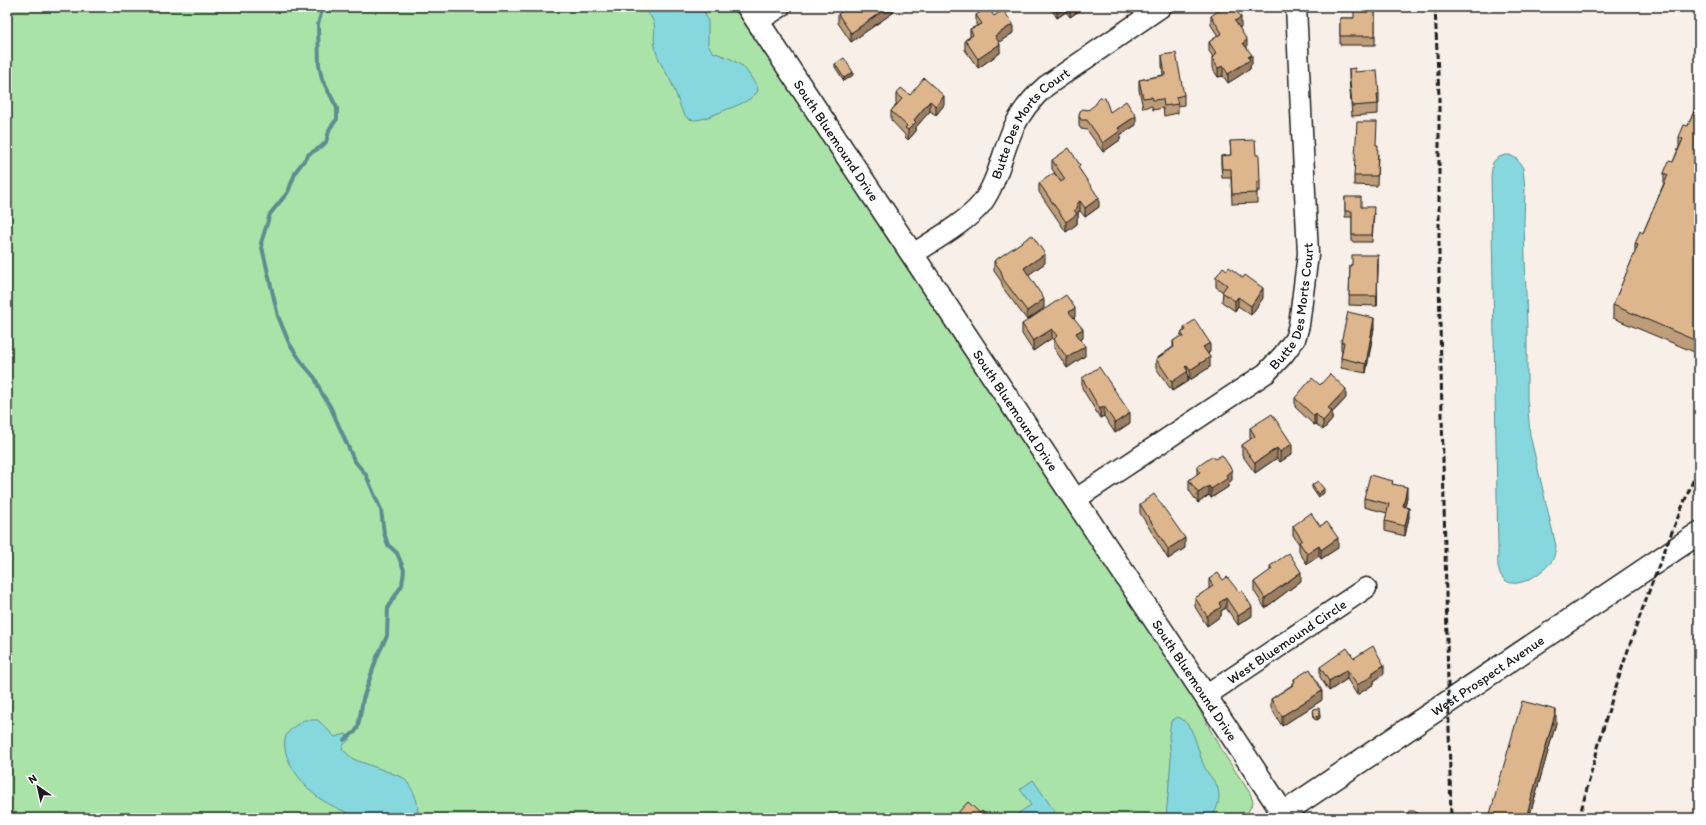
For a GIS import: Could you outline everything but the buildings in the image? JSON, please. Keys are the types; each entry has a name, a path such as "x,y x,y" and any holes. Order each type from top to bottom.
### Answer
{"main road":[{"name":"South Bluemound Drive","path":"753,14 1206,695 1282,816"},
{"name":"West Prospect Avenue","path":"1282,816 1699,534"}],"street":[{"path":"753,14 780,7"},
{"name":"Butte Des Morts Court","path":"913,254 960,222 982,203 997,173 1013,129 1027,105 1036,95 1046,86 1161,7"},
{"name":"Butte Des Morts Court","path":"1076,499 1266,373 1283,355 1294,339 1299,325 1308,254 1296,7"},
{"name":"West Bluemound Circle","path":"1206,695 1366,588"}],"green space":[{"path":"7,7 735,7 896,252 1189,690 1220,748 1250,793 1253,802 1245,818 7,818"}],"water":[{"path":"642,7 703,7 708,22 708,45 713,52 731,59 744,67 757,86 758,91 750,99 734,107 706,118 697,120 690,119 682,111 672,84 657,55 654,38 654,24 652,19"},
{"path":"1510,155 1517,159 1523,168 1525,189 1524,222 1527,397 1530,435 1556,546 1552,561 1541,572 1525,581 1517,583 1510,583 1503,579 1499,571 1498,563 1491,176 1493,162 1499,157"},
{"path":"1178,717 1189,726 1202,762 1216,783 1218,789 1218,804 1211,818 1166,818 1171,759 1169,736 1171,721"},
{"path":"304,720 318,720 335,737 346,734 350,739 344,744 342,749 353,759 402,777 409,785 415,796 418,808 416,818 378,819 358,817 328,804 313,793 294,771 286,753 286,736 289,731"},
{"path":"1033,780 1055,812 1046,818 1011,818 1031,805 1020,789"}],"waterway":[{"path":"323,7 318,24 319,65 322,79 337,108 337,119 330,128 326,142 321,147 309,154 296,171 288,192 270,214 261,243 278,316 289,343 303,364 315,378 321,392 330,406 354,460 366,475 381,510 384,533 388,545 397,553 404,570 402,585 388,607 387,636 377,657 363,699 358,727 355,732 344,740"}],"railway":[{"path":"1435,7 1439,97 1439,279 1451,818"},
{"path":"1579,818 1605,723 1639,617 1699,467"}]}
